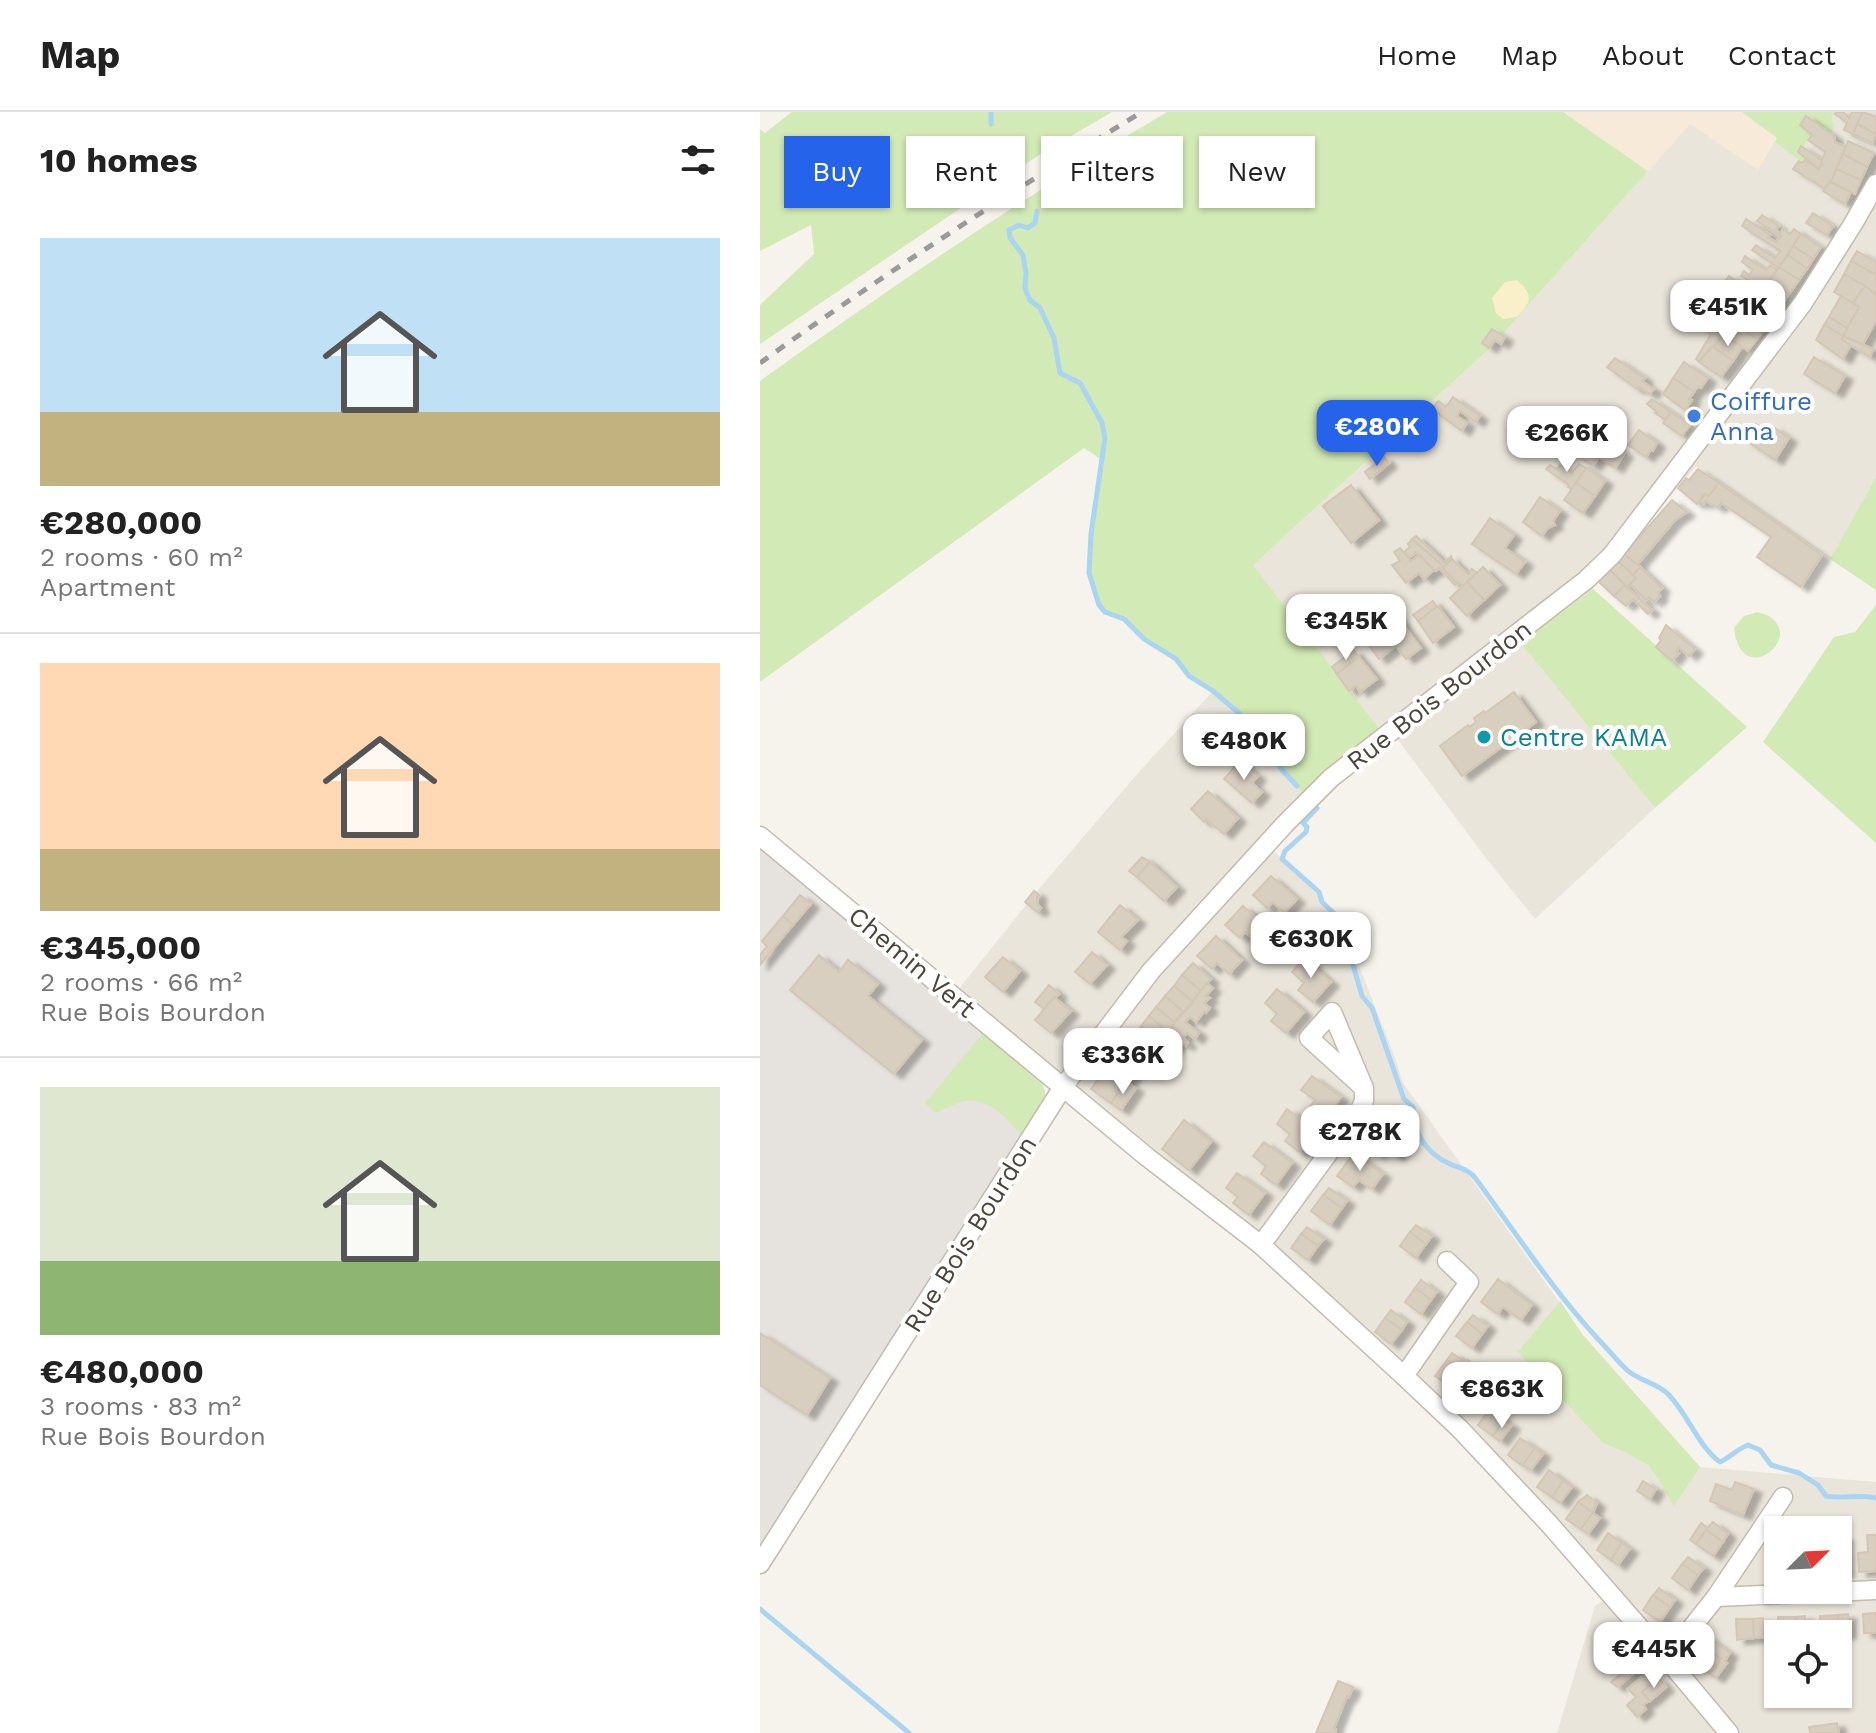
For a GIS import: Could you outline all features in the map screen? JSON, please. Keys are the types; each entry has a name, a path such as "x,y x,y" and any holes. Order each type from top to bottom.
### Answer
{"street":[{"name":"Rue Bois Bourdon","path":"760,1564 1063,1087 1151,971 1331,778 1586,580 1612,555 1803,303 1876,184"},
{"name":"Chemin Vert","path":"760,836 1147,1157 1261,1245 1404,1376 1460,1429 1551,1526 1729,1733"},
{"path":"1261,1245 1360,1110 1364,1088"},
{"path":"1404,1376 1469,1282 1447,1261"},
{"path":"1667,1659 1716,1597 1783,1497"},
{"path":"1716,1597 1876,1590"}],"shaded area":[{"path":"1563,112 1742,112 1777,138 1758,170 1690,124 1648,171"},
{"path":"1742,112 1876,112 1876,477 1830,559 1696,466 1593,589 1522,642 1655,808 1535,919 1398,740 1385,736 1253,565 1490,348 1690,124 1777,138"},
{"path":"1213,691 1240,714 1309,800 1267,844 1342,923 1403,1083 1582,1334 1700,1467 1876,1482 1876,1733 1557,1733 1595,1606 1611,1595 1404,1376 953,996 1038,890"},
{"path":"760,836 953,996 983,1033 1042,1084 1045,1097 760,1546"}],"green space":[{"path":"792,112 1112,112 1071,136 1041,136 1041,154 1025,165 1025,136 906,136 906,208 961,208 760,344 760,305 814,254 811,225 760,251 760,129 765,133"},
{"path":"1167,112 1563,112 1648,171 1490,348 1253,565 1385,736 1309,800 1240,714 1189,676 1176,659 1144,639 1124,619 1105,612 1099,605 1089,573 1091,534 1102,460 1084,448 760,682 760,381 960,242 1013,208 1025,208 1025,200 1041,190 1041,208 1183,208 1183,136 1128,136"},
{"path":"1742,112 1836,112 1831,117 1834,125 1831,134 1815,123 1801,153 1827,172 1825,179 1775,142 1777,138"},
{"path":"1876,477 1876,590 1830,559"},
{"path":"1593,589 1747,727 1655,808 1521,643"},
{"path":"1876,605 1876,843 1763,742 1834,637 1855,632"},
{"path":"1758,612 1769,616 1778,627 1780,637 1767,654 1757,657 1747,655 1739,646 1734,628 1744,616"},
{"path":"983,1033 1042,1084 1045,1091 1045,1097 1022,1136 1003,1115 988,1105 961,1102 936,1113 925,1103"},
{"path":"1560,1301 1582,1334 1700,1467 1674,1506 1648,1465 1603,1443 1518,1352"}],"sand":[{"path":"1517,280 1526,290 1528,302 1517,317 1503,319 1496,313 1492,298 1505,282"}],"building":[{"path":"1843,112 1849,118 1852,112 1863,112 1853,134 1844,130 1847,123 1835,114"},
{"path":"1863,112 1876,117 1876,134 1857,124"},
{"path":"1806,116 1834,136 1835,142 1846,147 1825,189 1793,169 1799,161 1802,163 1805,160 1819,169 1825,152 1808,140 1812,135 1800,125"},
{"path":"1857,124 1876,134 1873,143 1853,134"},
{"path":"1848,141 1874,153 1867,167 1843,154"},
{"path":"1801,146 1820,159 1819,169 1798,152"},
{"path":"1843,154 1867,167 1861,180 1836,169"},
{"path":"1836,169 1861,180 1855,194 1831,182"},
{"path":"1829,182 1851,192 1845,204 1823,191"},
{"path":"1813,213 1833,226 1827,235 1806,223"},
{"path":"1762,215 1779,226 1776,230 1780,233 1783,229 1790,234 1794,229 1801,234 1779,268 1752,250 1756,245 1775,258 1780,251 1742,226 1746,219 1776,242 1781,236 1757,221"},
{"path":"1801,234 1821,247 1813,259 1793,246"},
{"path":"1793,246 1813,259 1807,269 1788,255"},
{"path":"1857,251 1876,262 1876,275 1851,261"},
{"path":"1788,255 1807,269 1799,280 1779,267"},
{"path":"1745,256 1766,270 1770,265 1777,270 1734,333 1705,314 1709,307 1726,318 1732,311 1716,299 1720,294 1727,298 1731,293 1745,303 1750,297 1726,280 1729,276 1747,289 1751,282 1741,276 1744,271 1749,275 1753,270 1742,262"},
{"path":"1851,261 1876,275 1874,294 1844,274"},
{"path":"1779,267 1799,280 1789,294 1770,281"},
{"path":"1844,274 1865,286 1853,303 1834,292"},
{"path":"1770,281 1789,294 1783,303 1763,290"},
{"path":"1865,286 1876,295 1876,321 1863,344 1843,336 1859,307 1853,303"},
{"path":"1763,290 1783,303 1775,315 1755,301"},
{"path":"1841,296 1859,307 1847,328 1829,317"},
{"path":"1757,302 1775,315 1767,326 1749,314"},
{"path":"1749,314 1767,326 1757,339 1739,327"},
{"path":"1829,317 1847,328 1843,336 1824,325"},
{"path":"1706,322 1723,335 1699,362 1696,359 1711,334 1702,329"},
{"path":"1824,325 1843,336 1842,340 1851,345 1843,359 1816,340"},
{"path":"1739,327 1757,339 1748,351 1729,338"},
{"path":"1492,329 1505,337 1501,344 1495,340 1489,348 1482,343"},
{"path":"1723,335 1742,347 1733,361 1714,347"},
{"path":"1843,336 1873,349 1870,357 1842,340"},
{"path":"1712,346 1733,361 1721,377 1699,362"},
{"path":"1814,357 1845,376 1835,393 1804,374"},
{"path":"1615,358 1645,378 1642,381 1654,389 1650,394 1637,389 1607,367"},
{"path":"1684,362 1708,378 1694,392 1673,378"},
{"path":"1673,378 1694,392 1685,410 1663,394"},
{"path":"1453,397 1480,416 1476,422 1460,411 1457,416 1467,423 1462,431 1432,409 1438,401 1446,407"},
{"path":"1652,399 1671,412 1665,420 1647,404"},
{"path":"1671,412 1690,425 1682,436 1663,423"},
{"path":"1581,423 1625,453 1615,468 1599,457 1593,466 1565,447"},
{"path":"1756,424 1769,433 1773,427 1789,438 1775,460 1745,440"},
{"path":"1639,430 1657,443 1646,457 1628,445"},
{"path":"1384,457 1389,463 1370,479 1365,472"},
{"path":"1579,464 1586,468 1571,489 1546,469 1550,465 1557,469 1560,465 1572,473"},
{"path":"1586,468 1605,481 1595,496 1576,483"},
{"path":"1698,469 1719,483 1709,496 1705,494 1697,504 1678,488"},
{"path":"1576,483 1595,496 1583,513 1564,500"},
{"path":"1719,483 1822,555 1801,587 1757,557 1771,537 1721,503 1718,508 1700,501 1705,494 1709,496"},
{"path":"1351,485 1379,520 1351,543 1323,506"},
{"path":"1540,497 1560,511 1553,521 1555,525 1542,536 1523,522"},
{"path":"1672,500 1687,512 1674,521 1637,565 1624,554"},
{"path":"1490,518 1514,535 1505,548 1525,562 1516,574 1472,544"},
{"path":"1416,536 1445,563 1451,556 1452,559 1443,568 1412,539"},
{"path":"1412,539 1458,584 1455,585 1439,568 1434,570 1415,551 1409,558 1404,552 1410,547 1408,544"},
{"path":"1400,548 1411,561 1419,555 1434,570 1424,579 1419,573 1406,583 1392,565 1400,561 1394,552"},
{"path":"1624,554 1640,567 1633,575 1618,561"},
{"path":"1452,559 1468,574 1472,569 1477,573 1463,586 1443,568"},
{"path":"1618,561 1636,578 1627,587 1610,570"},
{"path":"1483,567 1500,585 1484,600 1467,582"},
{"path":"1640,567 1662,588 1654,602 1649,597 1646,600 1630,584"},
{"path":"1610,570 1625,585 1614,596 1598,581"},
{"path":"1467,582 1484,600 1467,616 1450,598"},
{"path":"1625,585 1652,610 1648,614 1633,599 1626,606 1614,596"},
{"path":"1433,601 1437,607 1418,621 1413,615"},
{"path":"1438,606 1454,627 1433,643 1418,621"},
{"path":"1394,612 1421,648 1406,659 1396,646 1379,659 1362,636"},
{"path":"1323,619 1329,628 1313,640 1306,632"},
{"path":"1666,625 1695,649 1689,656 1679,648 1672,661 1656,647"},
{"path":"1354,650 1359,657 1337,674 1332,667"},
{"path":"1359,657 1377,679 1360,692 1356,686 1349,691 1337,674"},
{"name":"Centre KAMA","path":"1514,692 1536,722 1462,776 1440,746 1468,725 1470,727 1476,722 1474,718"},
{"path":"1240,761 1258,776 1252,783 1262,792 1252,803 1224,779"},
{"path":"1208,791 1238,818 1224,834 1206,819 1204,822 1191,809"},
{"path":"1142,857 1150,862 1137,877 1129,871"},
{"path":"1150,862 1177,887 1164,901 1137,877"},
{"path":"1271,876 1297,899 1284,913 1273,902 1267,908 1253,895"},
{"path":"1034,891 1039,895 1038,905 1041,908 1037,912 1025,902"},
{"path":"800,895 811,904 793,925 783,916"},
{"path":"1120,905 1138,920 1121,937 1127,941 1120,950 1098,932"},
{"path":"1243,906 1269,929 1257,943 1245,932 1240,938 1225,925"},
{"path":"783,916 793,925 760,965 760,955 767,946 762,941"},
{"path":"1216,936 1242,960 1229,974 1217,963 1212,969 1197,956"},
{"path":"1092,952 1107,965 1090,984 1075,972"},
{"path":"819,955 839,972 848,960 878,984 868,996 922,1040 894,1074 790,990"},
{"path":"1003,957 1020,971 1003,992 985,977"},
{"path":"1304,958 1331,982 1313,1002 1298,990 1304,983 1292,972"},
{"path":"1193,963 1211,979 1201,991 1182,975"},
{"path":"1182,975 1201,991 1193,1002 1174,986"},
{"path":"1207,983 1213,988 1206,996 1210,998 1204,1003 1210,1008 1196,1022 1190,1017 1185,1022 1199,1033 1195,1039 1187,1033 1183,1038 1188,1043 1186,1046 1180,1041 1172,1051 1160,1042"},
{"path":"1049,985 1059,994 1044,1009 1035,1002"},
{"path":"1174,986 1193,1002 1184,1012 1165,996"},
{"path":"1277,989 1304,1012 1286,1033 1271,1021 1277,1014 1265,1003"},
{"path":"1165,996 1183,1012 1174,1022 1156,1007"},
{"path":"1054,997 1071,1011 1051,1033 1035,1020"},
{"path":"1156,1007 1175,1023 1168,1032 1149,1016"},
{"path":"1149,1016 1168,1032 1160,1042 1141,1026"},
{"path":"1141,1026 1160,1043 1149,1056 1130,1040"},
{"path":"1130,1040 1149,1056 1137,1070 1118,1054"},
{"path":"1118,1054 1137,1070 1128,1082 1106,1068"},
{"path":"1106,1068 1126,1082 1111,1103 1091,1089"},
{"path":"1312,1076 1341,1097 1325,1119 1309,1108 1315,1100 1301,1090"},
{"path":"1126,1082 1136,1088 1121,1110 1111,1103"},
{"path":"1287,1109 1316,1130 1300,1152 1285,1141 1290,1134 1277,1124"},
{"path":"1184,1120 1211,1142 1189,1170 1162,1149"},
{"path":"1378,1120 1407,1141 1396,1156 1383,1147 1377,1154 1361,1142"},
{"path":"1264,1142 1292,1163 1276,1185 1261,1174 1266,1166 1253,1156"},
{"path":"1354,1153 1383,1174 1372,1189 1359,1180 1353,1187 1337,1176"},
{"path":"1237,1173 1265,1193 1249,1215 1233,1203 1238,1197 1226,1188"},
{"path":"1329,1188 1347,1201 1342,1208 1323,1195"},
{"path":"1323,1195 1342,1208 1330,1225 1311,1211"},
{"path":"1416,1225 1432,1236 1426,1244 1410,1232"},
{"path":"1307,1227 1324,1239 1318,1246 1301,1234"},
{"path":"1410,1232 1426,1244 1416,1258 1400,1246"},
{"path":"1301,1234 1318,1246 1308,1260 1291,1248"},
{"path":"1498,1279 1532,1305 1521,1320 1503,1307 1498,1314 1481,1302"},
{"path":"1421,1280 1437,1292 1431,1300 1415,1288"},
{"path":"1415,1288 1431,1300 1421,1314 1405,1302"},
{"path":"1391,1310 1407,1322 1402,1330 1385,1318"},
{"path":"1473,1315 1488,1326 1482,1334 1467,1322"},
{"path":"1385,1318 1402,1330 1391,1344 1375,1332"},
{"path":"1467,1322 1482,1334 1472,1348 1456,1336"},
{"path":"760,1333 830,1378 807,1415 760,1385"},
{"path":"1452,1353 1479,1368 1472,1379 1447,1360"},
{"path":"1447,1360 1465,1374 1453,1389 1435,1376"},
{"path":"1490,1409 1504,1420 1493,1436 1478,1425"},
{"path":"1504,1420 1512,1425 1500,1441 1493,1436"},
{"path":"1520,1438 1535,1448 1523,1466 1508,1455"},
{"path":"1535,1448 1543,1454 1531,1470 1523,1465"},
{"path":"1549,1470 1563,1481 1552,1497 1537,1487"},
{"path":"1563,1481 1572,1487 1560,1503 1552,1497"},
{"path":"1643,1481 1656,1489 1650,1499 1637,1491"},
{"path":"1735,1482 1754,1489 1743,1515 1710,1501 1716,1484 1732,1490"},
{"path":"1587,1495 1597,1503 1593,1513 1578,1502"},
{"path":"1578,1502 1593,1513 1581,1529 1566,1519"},
{"path":"1593,1513 1600,1518 1588,1534 1581,1529"},
{"path":"1713,1522 1728,1534 1723,1542 1706,1530 1696,1544 1690,1540 1701,1523 1708,1528"},
{"path":"1706,1530 1723,1542 1713,1556 1696,1544"},
{"path":"1608,1533 1622,1543 1611,1560 1597,1550"},
{"path":"1867,1535 1876,1535 1876,1571 1859,1572 1858,1553 1868,1552"},
{"path":"1622,1543 1630,1549 1618,1565 1611,1560"},
{"path":"1688,1557 1704,1568 1698,1575 1682,1564"},
{"path":"1682,1564 1698,1575 1688,1590 1672,1578"},
{"path":"1659,1588 1675,1600 1670,1607 1653,1596"},
{"path":"1653,1595 1670,1607 1660,1622 1643,1610"},
{"path":"1876,1613 1876,1633 1864,1633 1863,1614"},
{"path":"1848,1614 1848,1620 1838,1620 1838,1615"},
{"path":"1838,1615 1838,1620 1820,1620 1820,1616"},
{"path":"1778,1617 1796,1617 1796,1620 1778,1620"},
{"path":"1763,1618 1764,1638 1754,1638 1753,1619"},
{"path":"1736,1619 1753,1619 1754,1638 1737,1640"},
{"path":"1708,1637 1730,1653 1716,1678 1710,1674 1721,1659 1702,1645"},
{"path":"1630,1644 1647,1663 1632,1675 1615,1656"},
{"path":"1702,1645 1721,1659 1710,1674 1691,1661"},
{"path":"1623,1665 1632,1675 1617,1687 1611,1682 1623,1672 1619,1667"},
{"path":"1648,1672 1656,1681 1642,1692 1649,1701 1637,1717 1627,1705 1636,1697 1628,1689"},
{"path":"1659,1678 1666,1687 1650,1701 1642,1692"},
{"path":"1338,1681 1353,1687 1334,1728 1335,1733 1316,1733"},
{"path":"1837,1723 1839,1733 1810,1733 1809,1727"}],"waterway":[{"path":"991,112 991,124"},
{"path":"1037,211 1035,223 1028,228 1019,225 1009,230 1010,238 1023,255 1025,289 1030,300 1040,308 1054,338 1060,373 1080,383 1102,423 1105,438 1091,534 1089,573 1099,605 1105,612 1124,619 1144,639 1176,659 1189,676 1240,714 1297,786"},
{"path":"1317,808 1303,823 1307,827 1306,832 1285,851 1282,859 1319,892 1322,902 1343,922 1362,996 1372,1008 1404,1099 1413,1107 1422,1141 1441,1159 1474,1176 1581,1320 1627,1370 1669,1395 1706,1448 1720,1462 1748,1445 1760,1450 1771,1465 1799,1473 1818,1485 1826,1496 1876,1498"},
{"path":"760,1609 909,1733"}],"railway":[{"path":"760,363 949,234 1142,112"}],"place":[{"name":"Coiffure Anna","path":"1694,416"},
{"name":"Centre KAMA","path":"1484,737"}]}
